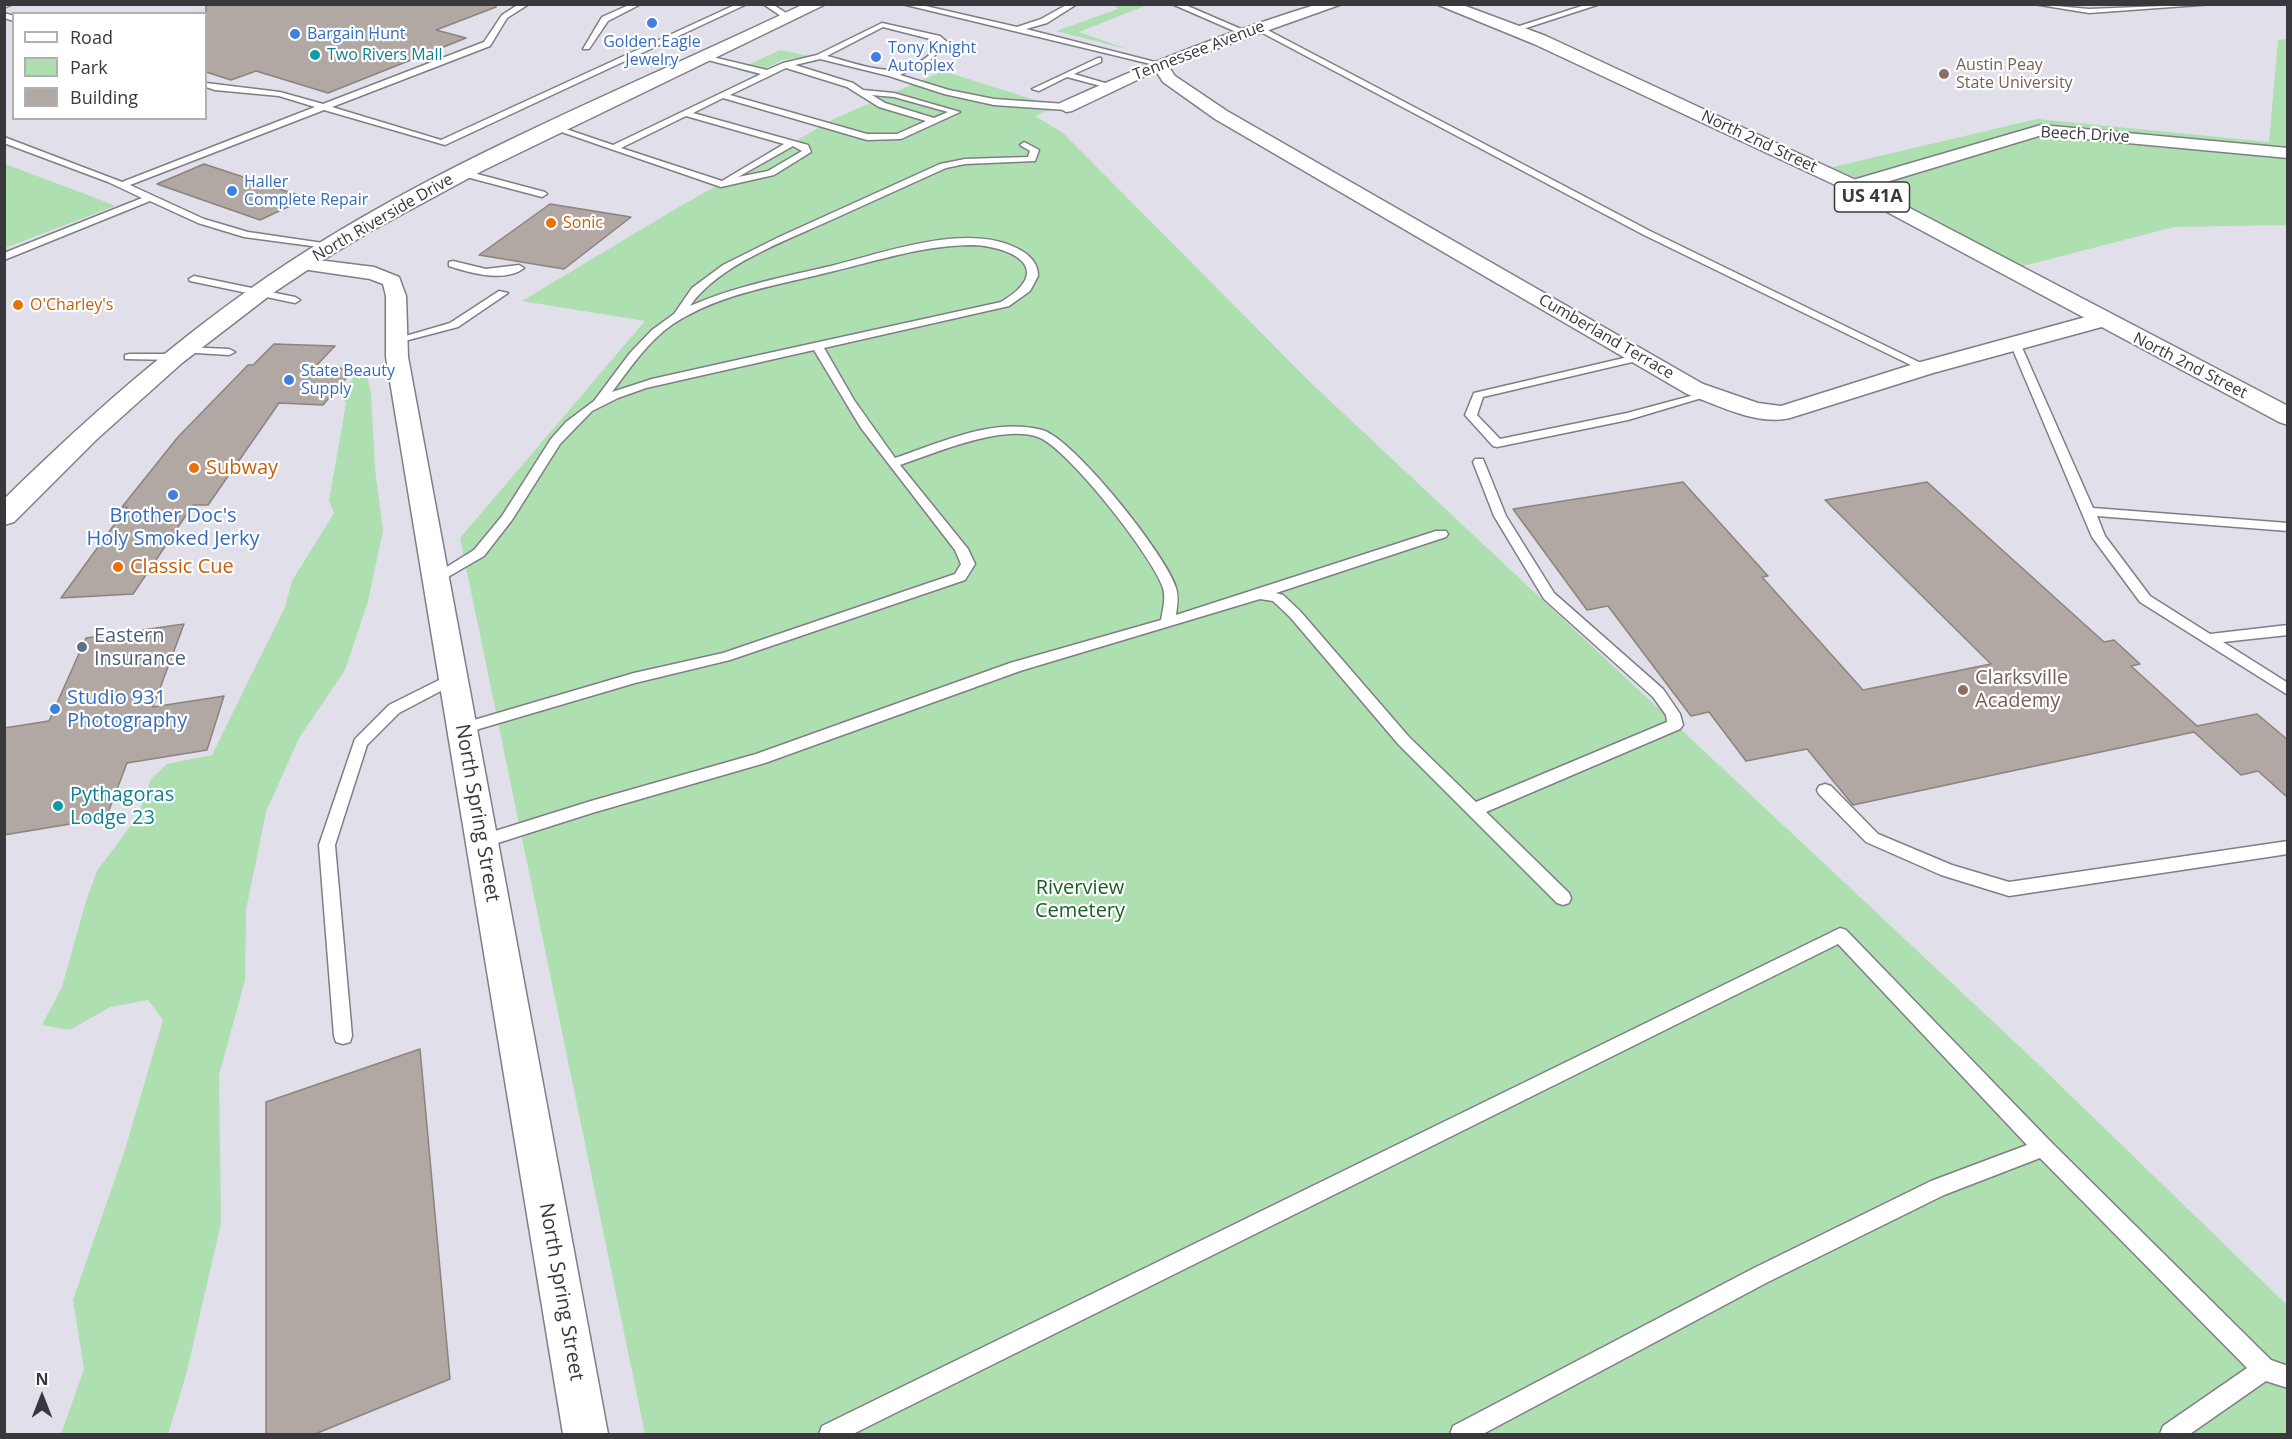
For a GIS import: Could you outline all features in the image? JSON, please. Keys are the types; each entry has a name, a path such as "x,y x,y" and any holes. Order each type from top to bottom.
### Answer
{"main road":[{"name":"North Riverside Drive","path":"4,516 93,428 179,353 302,264 462,172 818,4"},
{"name":"North 2nd Street","path":"1444,4 1514,29 1853,186 2101,320 2288,417"}],"street":[{"name":"Tennessee Avenue","path":"1065,107 1159,64 1251,30 1335,4"},
{"name":"Cumberland Terrace","path":"1159,64 1169,79 1221,115 1641,357 1709,394 1754,410 1782,413 1925,368 2101,320"},
{"name":"Beech Drive","path":"1853,186 2041,130 2288,153"},
{"name":"North Spring Street","path":"302,264 374,273 392,281 396,296 397,357 586,1434"}],"lane":[{"path":"4,6 10,4"},
{"path":"122,185 487,44 493,38 503,16 526,4"},
{"path":"586,47 605,19 638,4"},
{"path":"207,85 219,89 252,89 280,94 442,143 744,4"},
{"path":"766,4 790,18"},
{"path":"905,4 1159,64"},
{"path":"1008,28 1033,25 1074,4"},
{"path":"1174,4 1251,30 1637,228 1925,368"},
{"path":"1514,29 1597,4"},
{"path":"2037,4 2089,11 2210,4"},
{"path":"613,148 768,73 786,65 820,57 882,26 937,38 944,43 940,51 922,63 892,75"},
{"path":"707,57 768,73"},
{"path":"820,57 947,92 994,102 1065,107"},
{"path":"1036,89 1098,60"},
{"path":"786,65 850,85 882,105 934,121"},
{"path":"1068,75 1109,87"},
{"path":"722,95 867,137 898,137 956,112 894,95 864,92"},
{"path":"554,128 721,184 749,180 784,167 807,152 805,147 684,113"},
{"path":"4,140 122,185 201,221 247,235 330,247"},
{"path":"721,184 792,143"},
{"path":"679,315 696,290 727,267 782,239 955,162 1032,159 1035,150 1024,145"},
{"path":"462,172 542,194"},
{"path":"4,257 150,198"},
{"path":"436,578 478,554 512,513 538,464 564,430 597,404 616,394 817,345 1005,304 1030,286 1035,275 1033,266 1018,252 1004,246 984,242 931,246 718,298 679,315 658,329 597,404"},
{"path":"453,264 486,272 509,271 519,267"},
{"path":"194,279 295,300"},
{"path":"397,340 454,325 503,293"},
{"path":"2015,343 2099,537 2145,599 2288,690"},
{"path":"462,729 634,678 725,657 960,577 968,564 961,549 893,463 832,375 817,345"},
{"path":"129,357 230,351"},
{"path":"1641,357 1478,396 1471,415 1497,443 1628,416 1709,394"},
{"path":"893,463 984,434 1032,432 1056,439 1090,475 1170,587 1168,622"},
{"path":"1474,810 1674,725 1673,714 1658,693 1549,596 1500,516 1479,462"},
{"path":"2089,512 2288,527"},
{"path":"482,842 591,807 760,759 1004,670 1260,594 1442,534"},
{"path":"1260,594 1278,598 1295,614 1404,741 1563,898"},
{"path":"2208,639 2288,630"},
{"path":"343,1036 327,845 360,743 394,709 453,678"},
{"path":"1825,790 1872,838 1947,870 2009,889 2288,847"},
{"path":"830,1434 1840,935 2043,1148 2264,1369 2288,1377"},
{"path":"1461,1434 1801,1255 1938,1188 2043,1148"},
{"path":"2170,1434 2264,1369"}],"green space":[{"path":"1115,5 1147,5 1079,32 1127,49 1056,31 1118,9"},
{"path":"2287,39 2287,225 2174,227 2000,272 1816,171 2037,119 2269,142 2278,40"},
{"path":"780,50 809,56 781,60 765,69 771,77 768,78 737,70"},
{"name":"Riverview Cemetery","path":"943,71 1057,107 1035,116 1063,133 1312,384 2035,1061 2287,1305 2287,1434 645,1434 460,538 645,321 522,301 672,211 836,118"},
{"path":"5,164 101,200 115,206 5,248"},
{"path":"366,369 371,394 375,469 383,531 368,601 345,670 299,738 266,812 246,910 245,980 219,1075 221,1223 186,1375 168,1434 61,1434 84,1369 73,1300 124,1153 163,1020 148,1000 110,1007 70,1030 42,1025 62,987 86,901 97,871 138,816 151,779 167,764 212,755 285,607 292,581 334,513 329,501 346,403 341,396 354,377"}],"building":[{"name":"Two Rivers Mall","path":"206,4 496,4 496,7 436,30 466,38 328,93 256,71 231,80 207,72"},
{"name":"Haller Complete Repair","path":"204,164 307,198 260,220 157,184"},
{"path":"550,204 631,217 564,269 479,255"},
{"path":"274,344 335,346 315,367 354,369 323,405 279,403 208,505 193,505 133,594 61,598 127,507 122,507 178,437 248,365 253,365"},
{"path":"1683,482 1768,576 1762,577 1863,690 1991,664 1825,500 1927,482 2104,642 2114,640 2140,664 2131,666 2197,726 2257,714 2288,740 2288,798 2258,771 2241,775 2194,732 1853,805 1807,749 1746,761 1709,712 1691,716 1608,606 1587,610 1513,509"},
{"path":"184,624 153,707 224,696 207,750 127,763 106,818 4,835 4,728 49,721 86,638"},
{"path":"420,1049 450,1379 315,1434 266,1434 266,1102"}],"place":[{"name":"Golden Eagle Jewelry","path":"652,23"},
{"name":"Bargain Hunt","path":"295,34"},
{"name":"Two Rivers Mall","path":"315,55"},
{"name":"Tony Knight Autoplex","path":"876,57"},
{"name":"Austin Peay State University","path":"1944,74"},
{"name":"Haller Complete Repair","path":"232,191"},
{"name":"Sonic","path":"551,223"},
{"name":"O'Charley's","path":"18,305"},
{"name":"State Beauty Supply","path":"289,380"},
{"name":"Subway","path":"194,468"},
{"name":"Brother Doc's Holy Smoked Jerky","path":"173,495"},
{"name":"Classic Cue","path":"118,567"},
{"name":"Eastern Insurance","path":"82,647"},
{"name":"Clarksville Academy","path":"1963,690"},
{"name":"Studio 931 Photography","path":"55,709"},
{"name":"Pythagoras Lodge 23","path":"58,806"}]}
